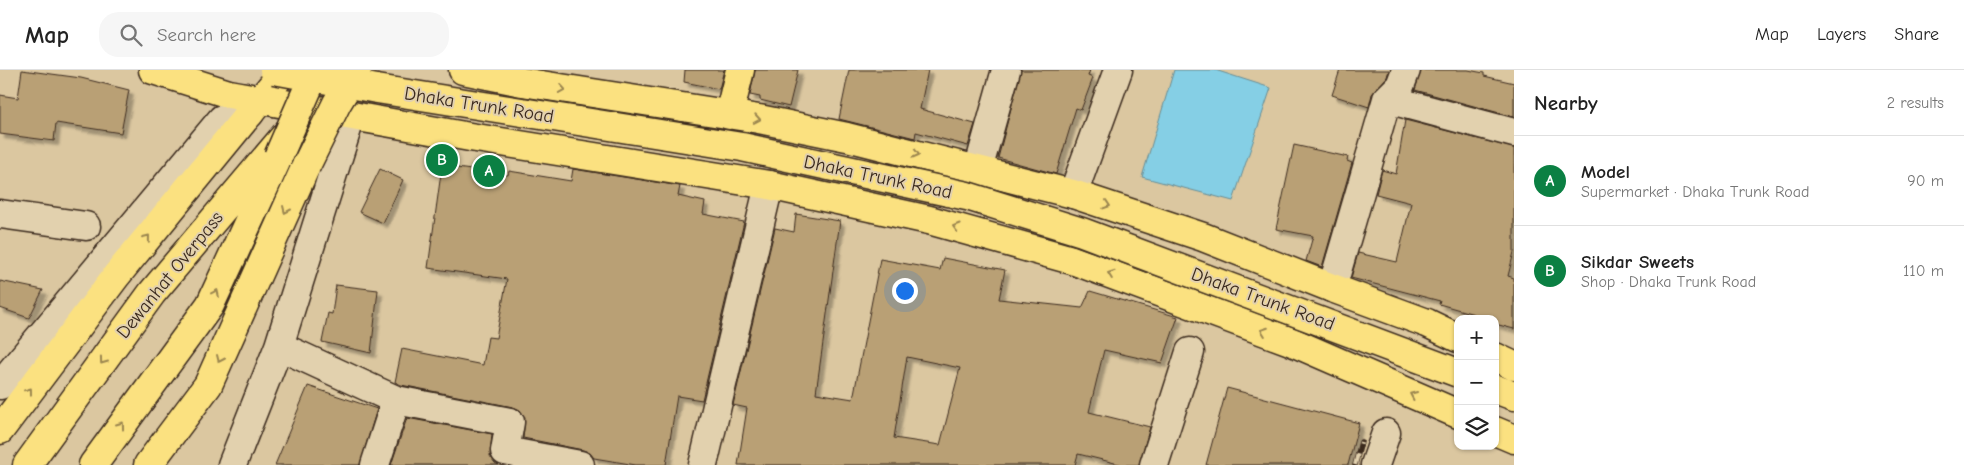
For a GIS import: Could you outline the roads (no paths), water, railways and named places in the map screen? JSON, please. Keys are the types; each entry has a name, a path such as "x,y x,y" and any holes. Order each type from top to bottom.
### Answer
{"main road":[{"path":"153,70 229,94 269,87 316,90 343,70"},
{"path":"148,465 208,385 306,166 337,103 357,70"},
{"name":"Dhaka Trunk Road","path":"463,70 522,82 729,115 847,137 1073,194 1203,237 1427,323 1454,336"},
{"path":"729,115 740,70"},
{"path":"93,465 210,305 309,86 351,116 769,185 929,220 1072,260 1290,341 1454,412"},
{"name":"Dewanhat Overpass","path":"0,430 116,276 269,87"},
{"name":"Dhaka Trunk Road","path":"269,87 377,89 742,147 967,196 1082,232 1454,372"},
{"name":"Dewanhat Overpass","path":"27,465 152,293 316,90"},
{"path":"1499,358 1514,366"},
{"path":"1499,433 1514,439"}],"street":[{"path":"978,170 1006,70"},
{"path":"1073,194 1118,70"},
{"path":"1332,288 1387,98 1400,86 1406,70"},
{"path":"0,386 222,119 269,87"},
{"path":"1387,98 1514,133"},
{"path":"232,465 279,346 351,116"},
{"path":"703,465 769,185"},
{"path":"0,214 86,226"},
{"path":"279,346 396,400 510,422 505,451 580,465"},
{"path":"1154,465 1190,352"},
{"path":"375,465 396,400"},
{"path":"1375,465 1386,433"}],"water":[{"path":"1174,70 1215,70 1271,88 1233,201 1142,177"}],"railway":[{"path":"1355,465 1361,442"}],"place":[{"name":"Sikdar Sweets","path":"442,160"},
{"name":"Model","path":"489,171"}]}
